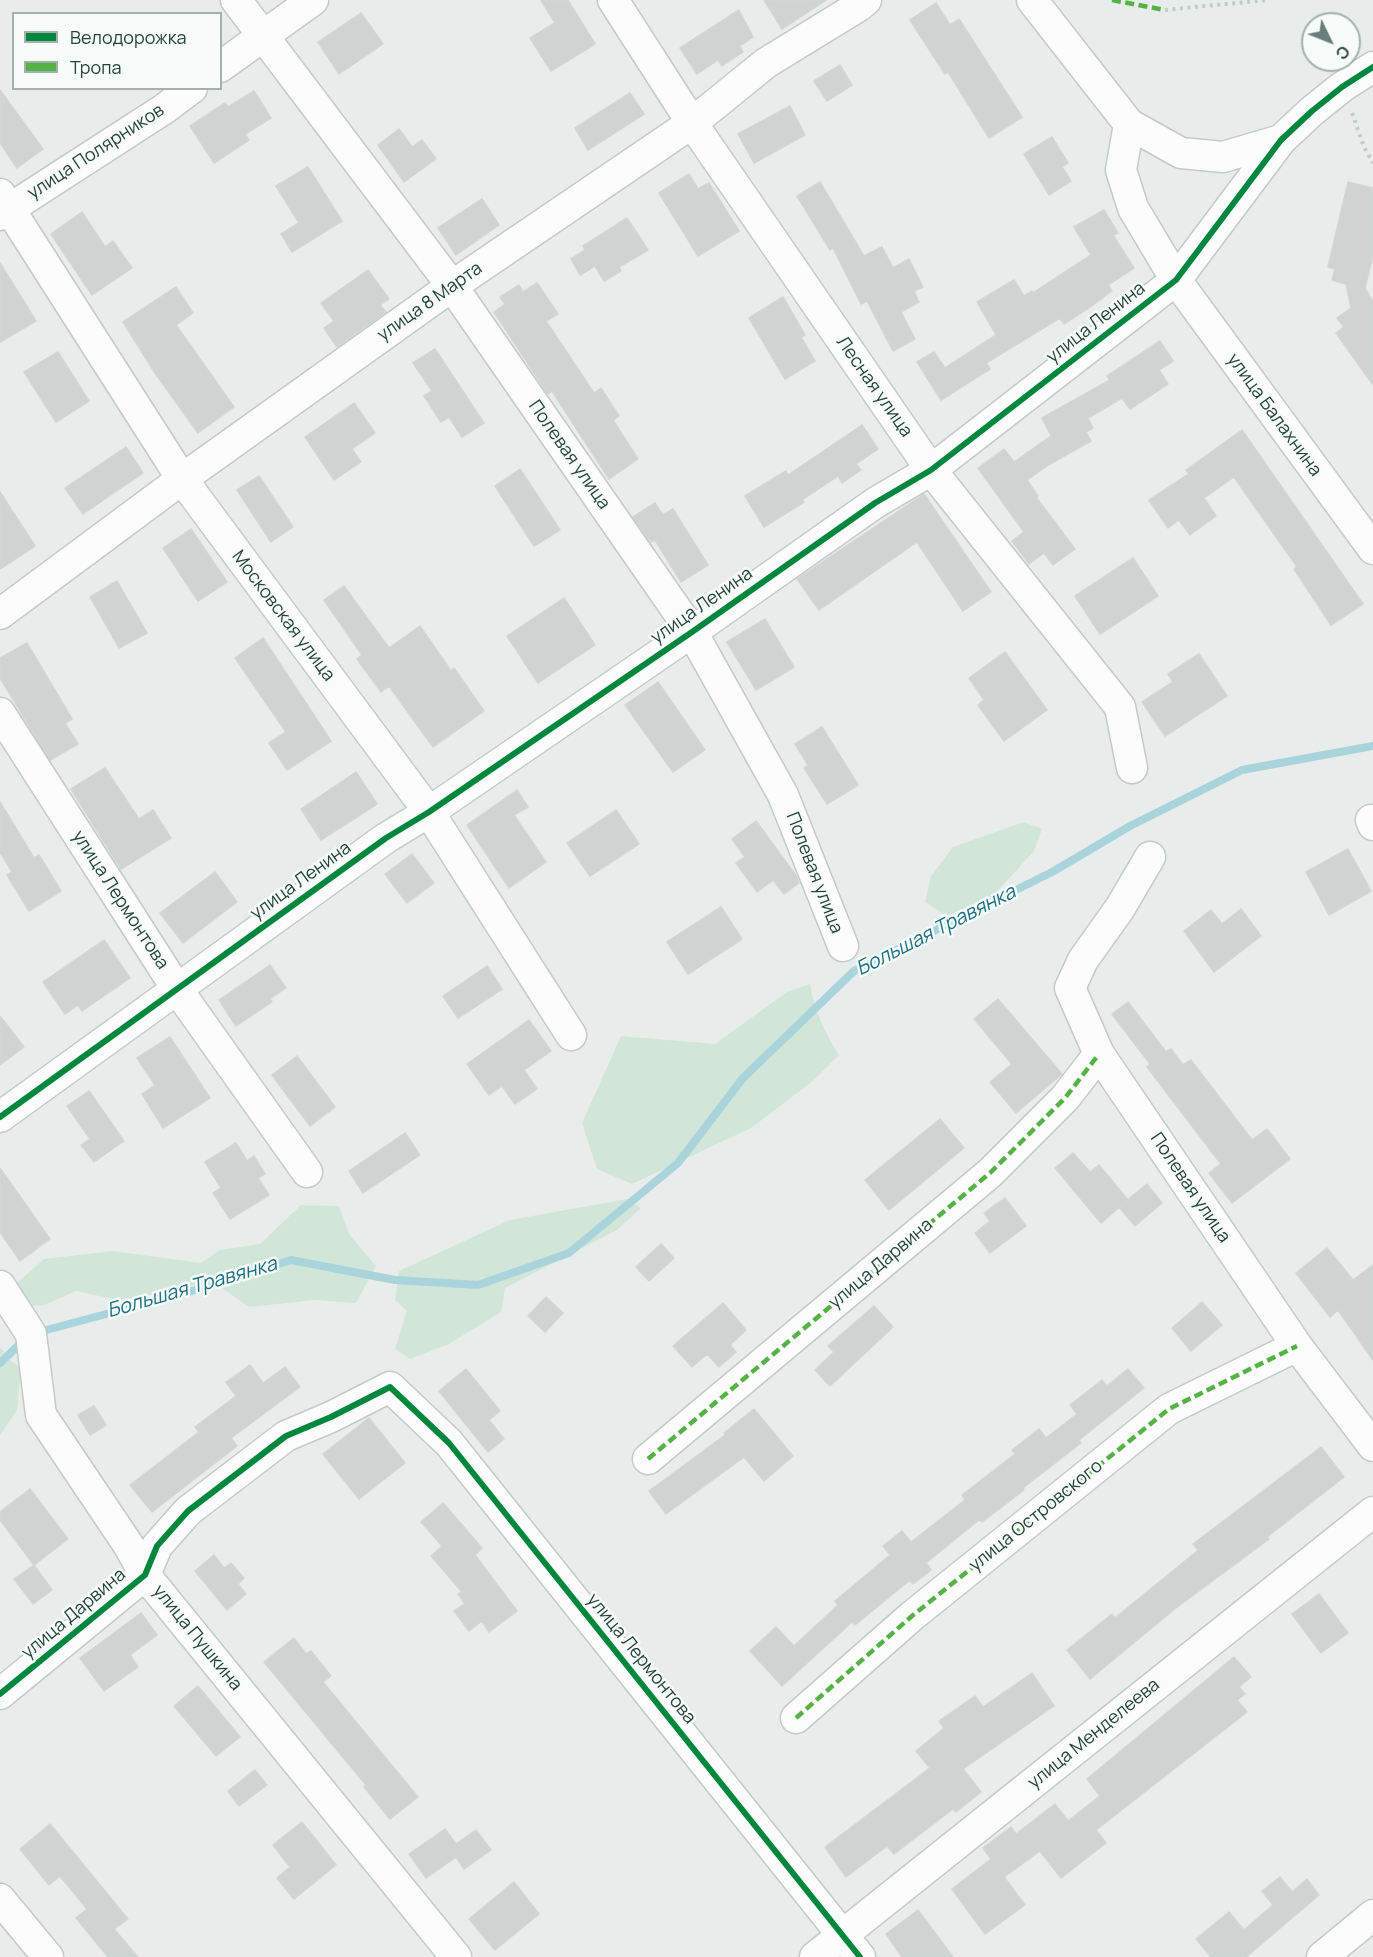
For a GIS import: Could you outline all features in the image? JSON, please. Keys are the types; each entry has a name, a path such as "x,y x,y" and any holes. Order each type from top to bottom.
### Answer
{"street":[{"name":"Полевая улица","path":"236,0 452,286 692,632 783,795 843,946"},
{"path":"222,65 313,0"},
{"name":"Лесная улица","path":"613,0 692,123 931,470 1120,707 1132,768"},
{"name":"улица 8 Марта","path":"0,614 182,479 452,286 692,123 766,63 866,0"},
{"path":"1032,0 1129,124 1181,153 1223,157 1281,140"},
{"name":"улица Ленина","path":"0,1117 387,838 429,812 692,632 875,503 931,470 1176,280 1281,140 1342,87 1373,67"},
{"name":"улица Полярников","path":"3,206 164,109 189,90"},
{"name":"улица Балахнина","path":"1129,124 1121,170 1133,208 1176,280 1373,549"},
{"name":"Московская улица","path":"3,206 182,479 429,812 571,1035"},
{"name":"улица Лермонтова","path":"0,713 177,989 307,1172"},
{"name":"Полевая улица","path":"1150,857 1120,908 1083,960 1070,988 1099,1054 1297,1346 1373,1446"},
{"name":"улица Дарвина","path":"648,1460 990,1173 1065,1098 1099,1054"},
{"name":"улица Пушкина","path":"0,1286 31,1334 40,1415 129,1546 145,1575 456,1957"},
{"name":"улица Островского","path":"796,1718 912,1616 1169,1409 1297,1346"},
{"name":"улица Лермонтова","path":"390,1387 449,1443 851,1946"},
{"name":"улица Дарвина","path":"0,1694 145,1575 157,1546 188,1511 286,1436 331,1417 390,1387"},
{"name":"улица Менделеева","path":"815,1957 851,1946 1373,1512"},
{"path":"0,1899 48,1957"},
{"path":"1322,1957 1373,1915"}],"path":[{"path":"1165,10 1267,0"},
{"path":"1354,118 1364,147 1373,163"}],"green space":[{"path":"1024,822 1042,829 1034,851 993,896 947,916 925,902 931,876 953,847"},
{"path":"810,984 821,1021 839,1055 813,1081 751,1128 632,1184 597,1169 582,1123 621,1036 715,1044 787,992"},
{"path":"627,1199 641,1208 617,1230 505,1288 501,1312 449,1344 410,1359 395,1349 407,1311 395,1300 399,1271 510,1220"},
{"path":"301,1205 339,1206 349,1234 376,1266 356,1303 315,1300 249,1307 212,1281 123,1301 76,1291 42,1306 30,1305 17,1283 44,1259 113,1251 201,1263 220,1250 260,1244"},
{"path":"0,1347 12,1362 21,1367 17,1410 0,1435"}],"building":[{"path":"541,0 568,0 595,44 551,71 530,38 555,23"},
{"path":"764,0 826,0 782,29"},
{"path":"936,3 950,25 959,19 1022,117 989,138 948,72 945,74 910,20"},
{"path":"739,10 753,37 740,46 743,52 722,66 718,60 697,74 680,48"},
{"path":"361,13 383,44 339,74 318,42"},
{"path":"840,65 852,85 827,101 814,81"},
{"path":"0,90 43,149 17,168 0,143"},
{"path":"254,91 271,118 245,134 249,140 214,163 190,126 225,103 228,107"},
{"path":"630,93 644,114 588,150 575,128"},
{"path":"790,106 805,135 754,163 738,134"},
{"path":"399,129 412,147 422,140 436,159 404,182 378,145"},
{"path":"1052,137 1068,163 1062,167 1071,181 1049,195 1024,154"},
{"path":"308,167 342,221 292,252 281,234 299,223 276,186"},
{"path":"689,174 698,189 709,183 739,231 698,256 659,193"},
{"path":"820,182 864,256 882,247 893,268 909,259 923,287 914,291 919,302 901,312 915,339 893,351 867,301 861,304 833,248 830,250 797,196"},
{"path":"1348,182 1373,188 1373,256 1365,288 1373,302 1373,385 1336,333 1344,327 1337,318 1351,308 1346,284 1332,280 1335,269 1328,267"},
{"path":"482,199 499,225 456,255 438,228"},
{"path":"1104,210 1118,233 1113,235 1134,268 1108,285 1112,291 1090,307 1064,324 1060,318 986,363 990,369 941,400 917,362 934,352 945,368 996,335 977,302 1014,280 1024,296 1032,291 1033,293 1091,255 1074,227"},
{"path":"82,212 105,247 113,241 132,268 92,295 51,234"},
{"path":"627,218 648,250 619,267 621,271 604,281 595,266 580,275 571,259 585,250 583,246"},
{"path":"0,263 36,321 0,342"},
{"path":"368,270 389,299 380,305 386,312 337,347 324,328 334,321 321,303"},
{"path":"537,283 558,314 546,321 594,393 601,388 619,416 613,420 638,459 609,479 552,391 548,394 494,312 505,304 500,297 519,285 523,292"},
{"path":"176,287 193,313 176,325 234,407 198,433 155,373 123,322"},
{"path":"783,297 805,335 801,337 815,361 785,379 749,318"},
{"path":"1160,341 1173,361 1159,370 1168,384 1130,409 1122,398 1088,418 1093,428 1086,432 1091,441 1027,480 1038,496 1036,497 1075,549 1053,565 1044,553 1029,564 1012,541 1024,532 978,468 1004,449 1014,462 1051,436 1042,418 1110,380 1107,376"},
{"path":"435,349 484,423 462,437 449,417 441,422 424,396 432,391 413,363"},
{"path":"58,352 89,401 56,422 24,372"},
{"path":"354,403 375,433 352,449 361,462 334,480 305,437"},
{"path":"862,425 878,449 856,464 861,470 842,483 838,476 802,500 804,502 764,527 745,496 786,471 788,475"},
{"path":"1242,430 1363,604 1331,625 1294,569 1297,567 1234,477 1204,498 1216,516 1190,535 1179,520 1168,528 1149,500 1189,474 1186,470"},
{"path":"126,447 143,473 83,514 65,488"},
{"path":"520,469 560,530 534,546 495,486"},
{"path":"259,476 293,527 271,542 237,490"},
{"path":"0,492 35,546 0,569"},
{"path":"924,494 991,592 963,611 917,542 819,610 797,579"},
{"path":"655,503 663,515 673,509 708,565 681,582 655,540 651,542 633,517"},
{"path":"191,529 227,582 198,601 163,548"},
{"path":"1133,558 1158,596 1100,634 1075,596"},
{"path":"117,581 147,633 119,648 90,597"},
{"path":"344,586 389,648 420,626 451,671 454,668 484,711 433,747 389,686 381,692 357,659 362,655 324,600"},
{"path":"564,598 595,645 538,683 507,636"},
{"path":"765,619 794,667 756,690 727,642"},
{"path":"263,638 331,741 287,770 269,743 286,732 235,658"},
{"path":"27,643 72,719 65,723 78,744 50,760 0,678 0,658"},
{"path":"1005,652 1047,710 1004,741 978,705 984,700 969,678"},
{"path":"1199,654 1227,696 1165,736 1142,702 1173,682 1168,674"},
{"path":"658,682 705,750 673,772 625,705"},
{"path":"822,727 858,785 827,804 804,768 808,765 795,744"},
{"path":"105,768 139,819 153,810 171,838 121,869 71,789"},
{"path":"356,772 377,804 321,840 301,809"},
{"path":"517,790 528,807 514,815 546,862 509,888 467,825"},
{"path":"0,802 34,858 39,855 61,891 29,911 7,875 12,872 0,852"},
{"path":"616,810 639,844 590,876 567,843"},
{"path":"756,821 797,877 799,883 784,894 773,880 757,892 736,863 745,857 732,839"},
{"path":"1348,849 1371,891 1329,915 1306,872"},
{"path":"412,854 434,883 407,903 385,874"},
{"path":"215,872 237,902 183,943 160,913"},
{"path":"721,907 742,939 688,974 667,942"},
{"path":"1241,909 1261,936 1214,972 1184,931 1211,910 1222,924"},
{"path":"104,940 130,978 82,1011 78,1005 65,1014 43,982"},
{"path":"270,965 286,988 270,999 272,1002 236,1026 219,1000"},
{"path":"487,966 502,989 458,1018 443,996"},
{"path":"998,999 1062,1074 1016,1113 990,1082 1012,1064 974,1019"},
{"path":"1128,1002 1166,1052 1171,1049 1183,1065 1191,1060 1252,1140 1267,1129 1290,1159 1232,1203 1209,1173 1221,1164 1147,1067 1150,1064 1112,1014"},
{"path":"0,1016 24,1047 0,1065"},
{"path":"529,1020 551,1051 524,1070 537,1089 515,1104 502,1086 489,1095 467,1064"},
{"path":"170,1037 210,1098 163,1128 142,1094 155,1085 137,1058"},
{"path":"297,1056 335,1107 310,1126 272,1075"},
{"path":"89,1091 124,1141 94,1162 81,1145 90,1139 67,1106"},
{"path":"940,1119 964,1148 889,1210 865,1180"},
{"path":"405,1133 420,1155 363,1193 349,1171"},
{"path":"236,1143 247,1161 254,1156 265,1174 258,1178 269,1195 230,1219 213,1193 221,1188 205,1162"},
{"path":"1073,1153 1090,1172 1099,1165 1128,1200 1101,1223 1055,1168"},
{"path":"0,1168 50,1239 20,1261 0,1232"},
{"path":"1147,1184 1162,1203 1135,1226 1119,1207"},
{"path":"1005,1198 1026,1226 990,1253 975,1233 990,1221 984,1213"},
{"path":"661,1244 674,1258 649,1281 636,1267"},
{"path":"1327,1248 1353,1280 1373,1265 1373,1360 1338,1310 1330,1317 1296,1273"},
{"path":"546,1297 563,1313 545,1332 528,1316"},
{"path":"1202,1302 1222,1325 1191,1351 1172,1328"},
{"path":"723,1303 746,1330 730,1345 736,1352 719,1367 707,1354 692,1367 673,1346"},
{"path":"874,1306 893,1327 830,1386 815,1370 834,1352 828,1346"},
{"path":"250,1365 263,1383 285,1367 300,1387 231,1438 237,1446 152,1512 130,1485 199,1432 195,1427 236,1396 226,1382"},
{"path":"466,1369 500,1411 489,1420 504,1439 488,1452 439,1391"},
{"path":"1128,1369 1144,1388 1079,1440 1081,1443 1023,1488 1024,1490 982,1522 980,1519 926,1563 931,1570 913,1584 910,1580 855,1625 852,1622 782,1686 750,1651 776,1627 794,1646 838,1605 835,1601 890,1555 883,1546 902,1531 911,1542 965,1500 962,1495 1015,1454 1012,1450 1039,1429 1046,1438 1077,1414 1070,1405 1102,1380 1107,1386"},
{"path":"94,1406 106,1425 90,1435 78,1415"},
{"path":"754,1409 793,1456 764,1481 744,1457 666,1514 649,1491 725,1435 724,1433"},
{"path":"369,1418 405,1463 359,1499 323,1454"},
{"path":"1321,1447 1344,1477 1267,1537 1269,1539 1176,1608 1090,1679 1067,1650 1112,1614 1115,1618 1196,1552 1198,1550 1193,1544"},
{"path":"30,1489 68,1539 34,1565 0,1520 0,1512"},
{"path":"443,1503 482,1548 475,1555 517,1611 489,1632 482,1621 469,1631 454,1611 465,1604 458,1594 462,1592 431,1556 442,1546 421,1522"},
{"path":"214,1555 224,1568 231,1563 244,1578 238,1584 246,1594 227,1610 195,1571"},
{"path":"34,1565 52,1590 33,1604 14,1579"},
{"path":"1319,1594 1348,1633 1321,1653 1292,1614"},
{"path":"141,1613 157,1635 130,1655 138,1667 104,1691 80,1658"},
{"path":"294,1638 306,1654 311,1651 331,1676 323,1682 418,1797 390,1819 364,1787 366,1785 264,1662"},
{"path":"1234,1657 1251,1677 1239,1687 1245,1694 1237,1700 1247,1712 1096,1830 1106,1843 1061,1878 1040,1851 1004,1877 1025,1905 985,1934 952,1889 991,1859 983,1848 1011,1827 1016,1834 1055,1804 1068,1821 1100,1796 1087,1779"},
{"path":"1032,1673 1054,1706 963,1769 981,1792 956,1812 953,1809 894,1854 887,1846 846,1877 825,1847 930,1768 916,1751 944,1728 939,1721 975,1696 983,1707"},
{"path":"198,1686 240,1737 216,1756 174,1706"},
{"path":"255,1770 267,1785 239,1806 228,1791"},
{"path":"302,1822 336,1865 294,1899 277,1878 290,1867 273,1845"},
{"path":"50,1824 128,1919 114,1929 138,1957 108,1957 76,1918 87,1909 60,1876 49,1885 20,1849"},
{"path":"445,1829 456,1844 476,1830 491,1850 464,1869 456,1857 426,1878 409,1854"},
{"path":"1280,1877 1292,1892 1307,1879 1319,1895 1246,1957 1211,1957 1196,1939 1229,1912 1244,1930 1273,1905 1262,1891"},
{"path":"514,1882 539,1914 495,1950 469,1919"},
{"path":"918,1910 953,1957 902,1957 886,1934"}],"waterway":[{"name":"Большая Травянка","path":"35,1333 189,1292 291,1260 395,1280 478,1285 569,1253 678,1163 743,1078 854,971 1054,871 1130,826 1242,770 1373,746"},
{"name":"Большая Травянка","path":"0,1363 23,1341"}],"marked path":[{"path":"1112,0 1165,10"},
{"path":"648,1459 990,1173 1065,1098 1099,1054"},
{"path":"796,1718 912,1616 1169,1409 1297,1346"}],"cycle path":[{"path":"0,1117 386,838 429,812 692,632 875,503 931,470 1176,280 1281,140 1342,87 1373,67"},
{"path":"0,1694 145,1575 157,1546 188,1511 286,1436 331,1417 390,1387 449,1443 860,1957"}]}
